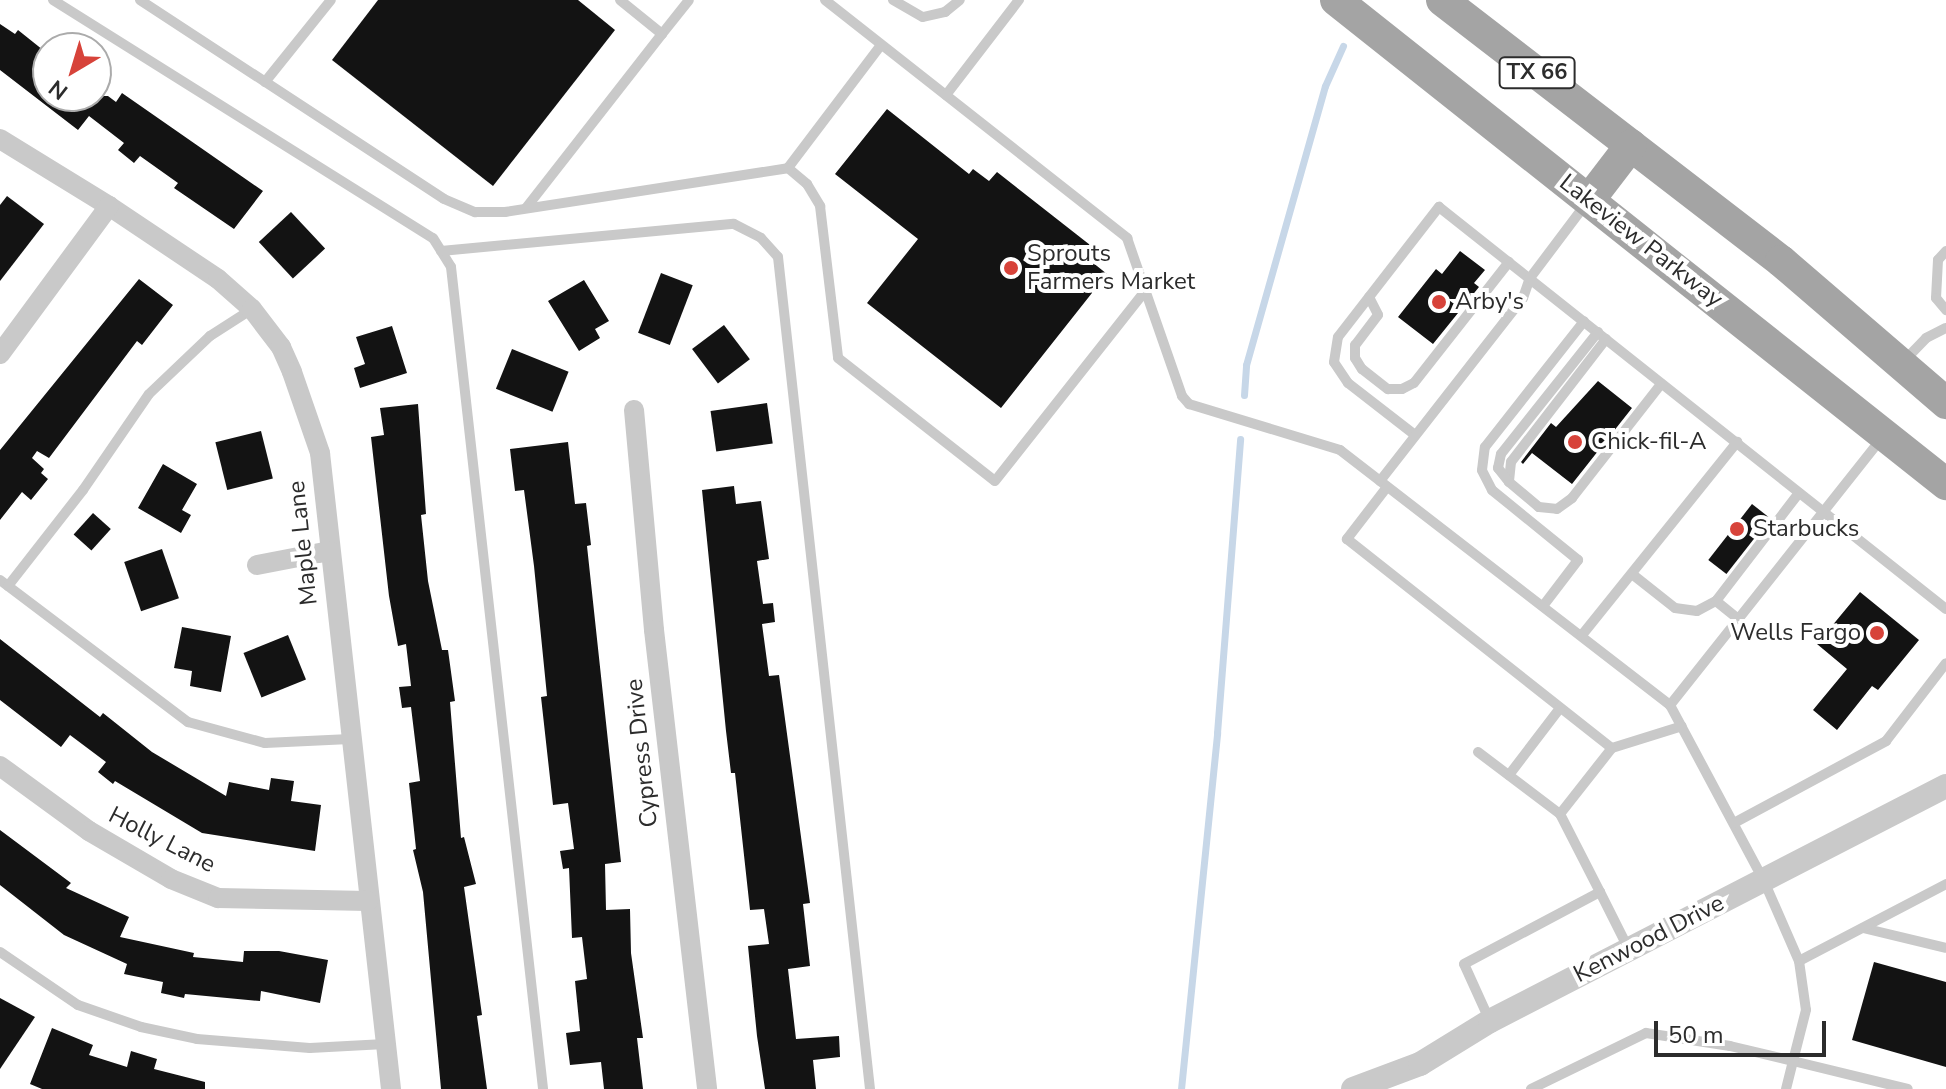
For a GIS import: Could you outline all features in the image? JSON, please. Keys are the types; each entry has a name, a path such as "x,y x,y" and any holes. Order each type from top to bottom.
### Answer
{"main road":[{"name":"Lakeview Parkway","path":"1336,0 1946,484"},
{"name":"TX 66","path":"1442,0 1781,261 1946,403"},
{"path":"1589,200 1631,145"}],"street":[{"name":"Maple Lane","path":"0,139 109,206 218,279 252,309 281,347 312,421 320,453 391,1089"},
{"path":"0,354 109,206"},
{"name":"Cypress Drive","path":"634,410 654,630 707,1089"},
{"path":"257,565 330,551"},
{"name":"Holly Lane","path":"0,766 89,831 171,879 218,898 368,901"},
{"name":"Kenwood Drive","path":"1365,1087 1420,1064 1490,1021 1628,948 1946,786"}],"lane":[{"path":"53,0 433,238 451,267 543,1089"},
{"path":"140,0 444,199 475,212 526,208 788,168 881,45"},
{"path":"265,82 331,0"},
{"path":"620,0 662,34"},
{"path":"526,208 689,0"},
{"path":"825,0 1127,238 1182,396 1189,404 1340,450 1670,705 1764,881 1799,961 1806,1010 1786,1089"},
{"path":"893,0 923,17 945,12 960,0"},
{"path":"946,95 1019,0"},
{"path":"788,168 807,184 820,206 838,358 995,481 1146,290"},
{"path":"1589,200 1530,278 1523,298 1415,435 1347,539 1612,748"},
{"path":"1415,435 1348,383 1334,362 1338,337 1439,207 1946,609"},
{"path":"441,251 734,224 761,238 778,257 870,1089"},
{"path":"1946,251 1938,260 1936,298 1946,310"},
{"path":"1369,297 1378,315 1355,345 1355,358 1362,369 1388,389 1402,389 1414,383 1509,262"},
{"path":"252,309 210,336 149,394 83,490 4,583 188,722 265,743 350,739"},
{"path":"1543,606 1578,560 1492,490 1482,470 1485,447 1584,321"},
{"path":"1901,364 1926,338 1946,328"},
{"path":"1602,336 1511,462 1509,482 1539,507 1557,509 1572,498 1661,384"},
{"path":"1670,705 1884,434"},
{"path":"1582,635 1737,442"},
{"path":"1632,574 1675,608 1697,611 1716,601 1799,493"},
{"path":"1716,601 1738,619"},
{"path":"1734,823 1886,741 1946,663"},
{"path":"1509,775 1560,708"},
{"path":"1560,814 1612,748 1682,726"},
{"path":"1478,752 1560,814 1628,948"},
{"path":"1799,961 1946,884"},
{"path":"1490,1021 1464,964 1600,892"},
{"path":"1863,928 1946,948"},
{"path":"0,952 78,1005 141,1027 197,1039 297,1047 385,1044"},
{"path":"1531,1089 1646,1033 1730,1046 1908,1089"}],"building":[{"path":"378,0 578,0 615,30 493,186 332,60"},
{"path":"0,24 15,34 18,30 32,41 32,95 0,70"},
{"path":"122,93 263,191 234,229 174,188 178,183 140,156 134,163 118,150 124,143 89,116 78,130 55,112 112,112 112,99 116,102"},
{"path":"887,109 969,174 973,169 989,181 997,172 1099,252 1092,262 1107,274 1001,408 867,303 918,239 835,174"},
{"path":"7,196 44,224 0,281 0,205"},
{"path":"291,212 325,249 293,279 259,242"},
{"name":"Arby's","path":"1460,251 1485,270 1474,283 1479,287 1433,344 1398,317 1436,269 1442,274"},
{"path":"661,273 693,285 670,345 638,333"},
{"path":"139,279 173,305 142,345 137,341 49,458 37,451 32,458 44,469 41,473 48,479 31,500 22,492 0,520 0,450"},
{"path":"584,280 609,321 595,329 600,338 579,351 548,301"},
{"path":"724,325 750,359 718,383 692,349"},
{"path":"392,326 407,373 360,388 354,368 365,364 356,337"},
{"path":"512,349 569,372 552,412 496,389"},
{"name":"Chick-fil-A","path":"1598,381 1632,408 1572,484 1532,453 1523,464 1521,462 1551,423 1556,427"},
{"path":"767,403 773,444 716,452 711,411"},
{"path":"418,404 426,514 421,515 428,581 442,650 448,650 455,701 450,702 461,838 464,837 476,884 464,887 482,1015 477,1016 487,1089 441,1089 423,892 413,850 416,849 409,783 420,781 411,707 402,708 399,687 411,686 406,644 398,646 389,596 371,437 384,435 380,408"},
{"path":"261,431 273,479 227,490 215,442"},
{"path":"568,442 575,504 586,503 591,545 587,546 621,862 605,864 606,910 630,909 631,953 643,1038 637,1038 643,1089 604,1089 601,1062 570,1065 566,1033 580,1031 575,981 587,979 582,937 572,938 569,868 563,869 560,851 574,849 568,803 553,805 541,697 547,696 534,566 524,490 515,491 510,449"},
{"path":"163,464 197,484 182,510 191,515 181,533 138,508"},
{"path":"734,486 736,504 761,501 769,559 757,561 763,604 773,603 775,622 762,624 769,676 779,675 810,903 803,904 810,966 788,969 796,1039 839,1036 840,1057 813,1060 816,1089 765,1089 757,1036 748,946 769,944 764,909 750,910 735,773 731,773 726,731 702,490"},
{"path":"1752,504 1770,518 1726,574 1708,560"},
{"path":"93,513 111,529 91,551 74,535"},
{"path":"162,549 179,598 141,611 124,562"},
{"path":"1860,592 1919,640 1878,690 1872,686 1837,730 1813,710 1847,669 1817,644"},
{"path":"182,627 231,636 221,692 190,686 192,671 174,668"},
{"path":"288,635 306,680 261,697 243,653"},
{"path":"0,639 100,717 103,713 152,752 226,796 229,782 269,790 271,778 294,781 291,801 321,805 315,851 202,833 115,781 113,784 98,772 106,762 70,735 61,747 0,700"},
{"path":"0,830 71,883 66,888 129,917 120,937 194,953 193,957 243,962 244,951 279,951 328,960 320,1003 261,991 260,1001 185,994 184,998 161,993 163,982 124,974 127,964 64,935 0,885"},
{"path":"1874,962 1946,982 1946,1067 1852,1040"},
{"path":"0,998 35,1017 0,1069"},
{"path":"52,1028 93,1045 89,1055 127,1067 131,1051 157,1059 154,1069 205,1082 205,1089 42,1089 30,1084"}],"waterway":[{"path":"1244,395 1246,365 1325,86 1343,46"},
{"path":"1181,1089 1217,733 1240,439"}],"place":[{"name":"Sprouts Farmers Market","path":"1011,268"},
{"name":"Arby's","path":"1439,302"},
{"name":"Chick-fil-A","path":"1575,442"},
{"name":"Starbucks","path":"1737,529"},
{"name":"Wells Fargo","path":"1877,633"}]}
